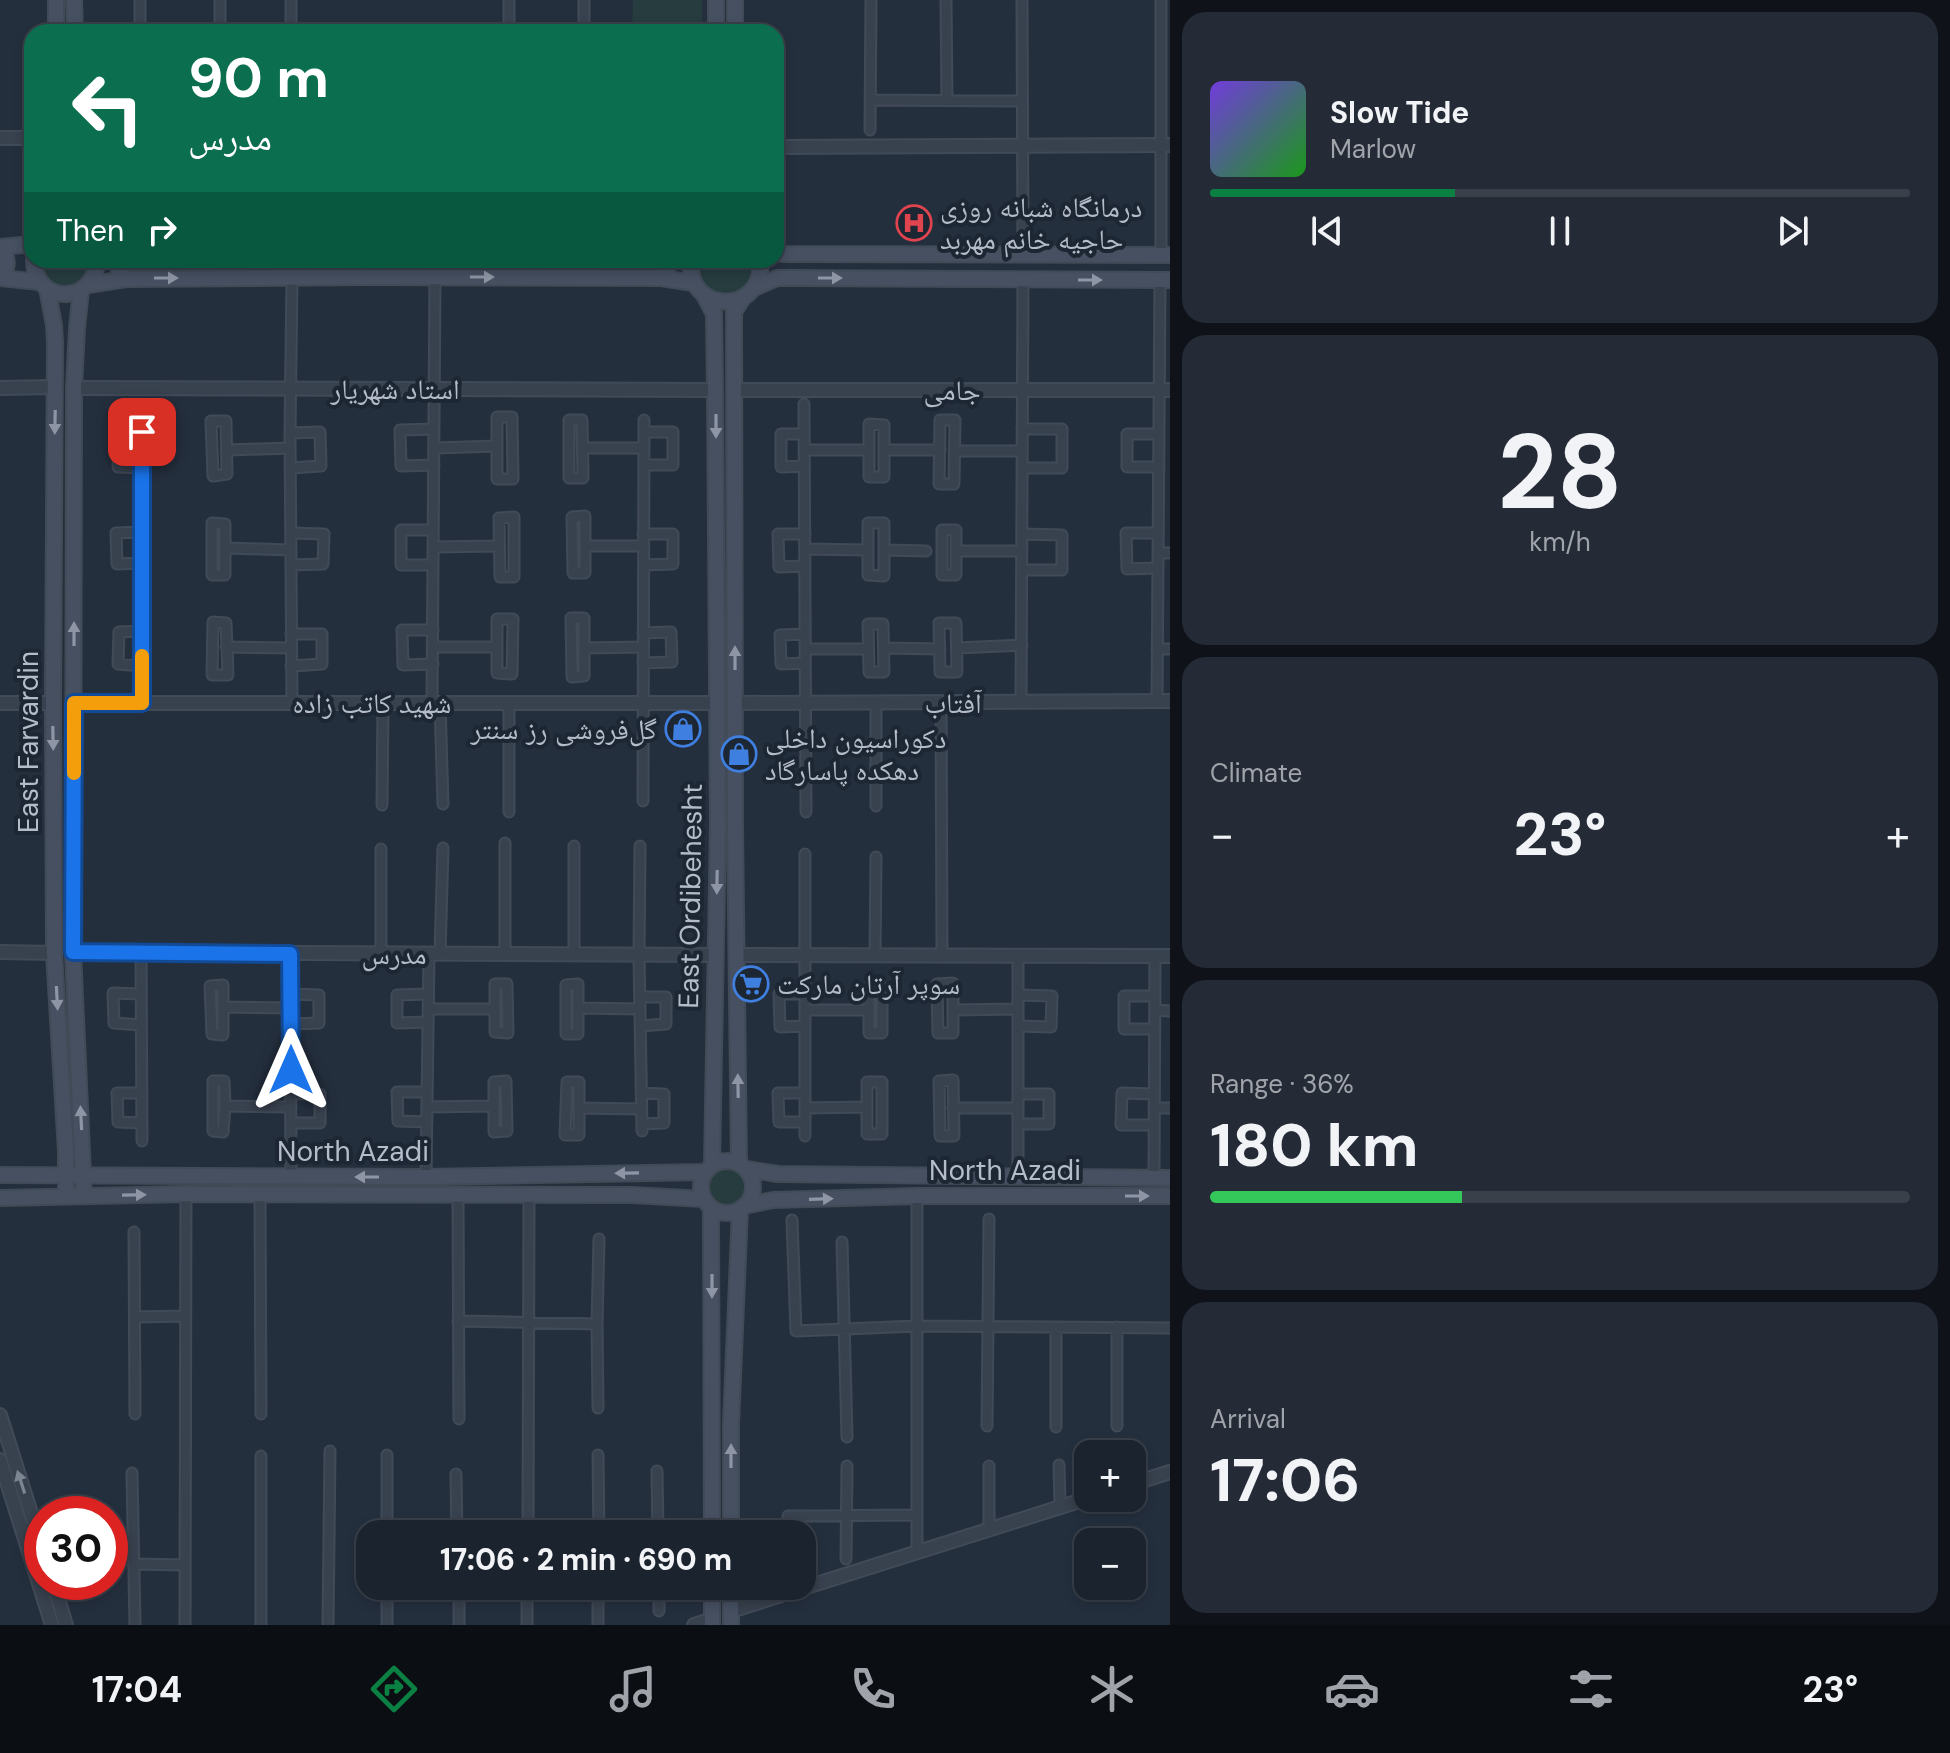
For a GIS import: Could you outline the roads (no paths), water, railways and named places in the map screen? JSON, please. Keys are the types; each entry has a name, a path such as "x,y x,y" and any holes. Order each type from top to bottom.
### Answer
{"main road":[{"path":"56,0 56,24"},
{"path":"74,0 75,24"},
{"path":"716,0 716,24"},
{"path":"735,0 735,24"},
{"path":"0,247 24,245"},
{"path":"0,247 8,262 1,278 44,285 64,295 126,279 661,278 699,289 713,300 723,302 733,301 777,278 1165,280"},
{"path":"784,253 1165,255"},
{"path":"793,278 784,266 787,258 794,254"},
{"name":"East Farvardin","path":"35,268 44,285 54,325 54,953 66,1196"},
{"name":"East Farvardin","path":"84,1196 73,952 74,388 77,328 85,288 94,277 96,268"},
{"path":"119,268 126,279"},
{"path":"661,278 667,268"},
{"name":"East Ordibehesht","path":"690,268 714,314 718,844 708,1168"},
{"name":"East Ordibehesht","path":"743,1166 736,955 734,312 761,274 761,268"},
{"path":"54,325 67,320 77,328"},
{"path":"714,326 725,320 734,328"},
{"path":"718,812 727,818 735,810"},
{"path":"718,844 721,838 728,837 735,849"},
{"path":"712,1520 708,1203 701,1185 708,1168 721,1161 730,1161 743,1166 753,1188 752,1195 742,1208 731,1424 731,1520"},
{"name":"North Azadi","path":"743,1166 778,1174 1170,1178"},
{"name":"North Azadi","path":"0,1175 426,1177 708,1168"},
{"path":"1096,1196 1097,1178"},
{"name":"North Azadi","path":"0,1198 186,1194 632,1195 708,1203"},
{"name":"North Azadi","path":"742,1208 773,1200 917,1196 1170,1196"},
{"path":"708,1203 725,1213 742,1208"},
{"path":"712,1600 712,1622"}],"street":[{"path":"140,0 140,24"},
{"path":"220,0 220,24"},
{"path":"291,0 291,24"},
{"path":"509,0 509,24"},
{"path":"584,0 584,24"},
{"path":"870,130 871,0"},
{"path":"946,0 947,101"},
{"path":"1022,0 1023,255"},
{"path":"1161,0 1165,101 1165,255"},
{"path":"870,100 1022,101"},
{"path":"0,138 24,138"},
{"path":"784,147 1165,145"},
{"path":"435,277 433,664 443,804"},
{"path":"292,278 292,703"},
{"path":"1021,702 1023,280"},
{"path":"1163,701 1157,649 1159,434 1164,390 1165,280"},
{"path":"0,388 55,387"},
{"name":"استاد شهریار","path":"74,388 715,390"},
{"name":"جامی","path":"734,390 1164,390"},
{"path":"804,404 806,812"},
{"path":"142,411 142,703"},
{"path":"497,417 512,417 513,479 497,479 497,446 497,417"},
{"path":"569,420 582,420 583,448 583,478 569,478 569,420"},
{"path":"643,801 644,420"},
{"path":"940,420 955,420 955,451 954,484 939,484 940,420"},
{"path":"211,421 226,421 227,450 227,474 213,476 211,421"},
{"path":"869,424 884,425 884,450 884,477 869,477 869,424"},
{"path":"434,429 400,430 401,466 434,465"},
{"path":"1022,429 1062,429 1062,468 1022,468"},
{"path":"142,432 119,433 118,467 142,468"},
{"path":"290,433 320,432 321,466 290,468"},
{"path":"644,432 673,432 673,465 644,465"},
{"path":"804,434 781,434 781,467 804,466"},
{"path":"1159,434 1127,434 1127,467 1159,467"},
{"path":"434,448 497,446"},
{"path":"1159,447 1170,447"},
{"path":"227,450 290,448"},
{"path":"583,448 644,448"},
{"path":"804,450 869,450"},
{"path":"884,450 940,450"},
{"path":"955,451 1022,451"},
{"path":"585,516 585,546 585,573 573,573 572,517 585,516"},
{"path":"514,517 514,577 500,577 499,546 499,518 514,517"},
{"path":"212,523 225,524 226,548 225,575 212,575 212,523"},
{"path":"868,523 884,523 884,550 884,576 868,575 868,523"},
{"path":"433,530 401,530 401,565 433,565"},
{"path":"942,530 956,530 956,551 956,575 942,575 942,530"},
{"path":"142,532 116,533 117,564 142,563"},
{"path":"291,533 324,534 323,564 291,565"},
{"path":"1158,533 1126,533 1127,569 1158,568"},
{"path":"643,534 673,534 673,564 644,565"},
{"path":"805,534 778,534 779,567 805,566"},
{"path":"1022,534 1062,535 1062,570 1022,570"},
{"path":"433,547 499,546"},
{"path":"585,546 643,546"},
{"path":"226,548 291,550"},
{"path":"805,549 868,550"},
{"path":"884,550 926,551"},
{"path":"956,551 1022,551"},
{"path":"1158,553 1170,553"},
{"path":"571,618 584,618 584,648 584,676 572,677 571,618"},
{"path":"497,619 513,619 512,674 497,673 497,647 497,619"},
{"path":"213,622 226,623 226,647 228,675 212,675 213,622"},
{"path":"939,623 956,623 957,648 957,672 940,672 939,623"},
{"path":"868,624 883,624 884,648 884,672 869,672 868,624"},
{"path":"433,630 402,630 403,665 433,664"},
{"path":"142,631 119,632 118,664 142,666"},
{"path":"643,633 671,632 672,662 643,663"},
{"path":"291,634 322,634 322,664 291,666"},
{"path":"805,634 780,635 781,664 805,663"},
{"path":"957,648 1022,645"},
{"path":"226,647 291,648"},
{"path":"433,647 497,647"},
{"path":"584,648 643,647"},
{"path":"884,648 940,649"},
{"path":"805,649 868,649"},
{"path":"1157,649 1170,649"},
{"name":"آفتاب","path":"735,703 1163,701"},
{"path":"0,703 53,703"},
{"name":"شهید کاتب زاده","path":"74,703 717,703"},
{"path":"382,805 383,703"},
{"path":"509,703 509,812"},
{"path":"876,703 876,806"},
{"path":"941,703 942,955"},
{"path":"505,843 505,954"},
{"path":"574,846 574,955"},
{"path":"640,846 639,955 641,1109 642,1128 664,1123 664,1094 641,1093"},
{"path":"426,1177 428,994 435,954 443,848"},
{"path":"381,849 381,954"},
{"path":"805,854 805,1136"},
{"path":"875,955 876,857"},
{"path":"0,952 54,953"},
{"name":"مدرس","path":"73,952 715,955"},
{"path":"141,952 142,1141"},
{"path":"290,954 291,1177"},
{"path":"736,955 1170,956"},
{"path":"1018,956 1018,1177"},
{"path":"1154,1178 1155,956"},
{"path":"953,983 953,1010 953,1033 938,1033 937,984 953,983"},
{"path":"495,984 507,984 508,1033 495,1032 494,1009 495,984"},
{"path":"578,984 578,1008 578,1034 566,1034 566,985 578,984"},
{"path":"223,985 223,1007 223,1035 212,1034 210,986 223,985"},
{"path":"869,986 882,986 882,1033 869,1033 869,1010 869,986"},
{"path":"141,994 113,993 114,1023 141,1025"},
{"path":"290,994 319,995 319,1023 291,1024"},
{"path":"428,994 397,995 397,1023 428,1022"},
{"path":"805,994 779,994 780,1027 805,1026"},
{"path":"1018,1026 1051,1027 1052,996 1019,995"},
{"path":"1155,996 1124,996 1124,1029 1155,1029"},
{"path":"640,997 666,997 666,1024 640,1026"},
{"path":"223,1007 290,1008"},
{"path":"578,1008 640,1009"},
{"path":"428,1009 494,1009"},
{"path":"953,1010 1018,1009"},
{"path":"805,1010 869,1010"},
{"path":"1155,1010 1170,1011"},
{"path":"953,1080 953,1108 954,1136 940,1136 939,1081 953,1080"},
{"path":"213,1081 224,1081 225,1106 223,1132 213,1131 213,1081"},
{"path":"506,1081 507,1131 494,1132 493,1106 494,1082 506,1081"},
{"path":"567,1082 579,1082 579,1108 579,1135 565,1135 567,1082"},
{"path":"867,1082 882,1082 882,1134 867,1134 867,1107 867,1082"},
{"path":"427,1092 397,1092 398,1121 427,1122"},
{"path":"141,1093 117,1093 118,1122 141,1123"},
{"path":"805,1093 778,1093 779,1122 805,1122"},
{"path":"1154,1094 1122,1093 1121,1125 1154,1125"},
{"path":"291,1094 320,1094 320,1123 291,1123"},
{"path":"1018,1094 1049,1094 1049,1124 1018,1124"},
{"path":"225,1106 291,1107"},
{"path":"427,1107 493,1106"},
{"path":"805,1108 867,1107"},
{"path":"579,1108 641,1109"},
{"path":"953,1108 1018,1108"},
{"path":"1154,1108 1170,1108"},
{"path":"185,1625 186,1194"},
{"path":"260,1194 261,1414"},
{"path":"458,1195 459,1419"},
{"path":"528,1520 529,1195"},
{"path":"917,1196 917,1552"},
{"path":"987,1426 989,1219"},
{"path":"792,1220 796,1331 917,1326 1170,1328"},
{"path":"134,1232 135,1414"},
{"path":"598,1408 599,1239"},
{"path":"842,1242 847,1437"},
{"path":"135,1317 185,1316"},
{"path":"458,1321 597,1324"},
{"path":"1056,1327 1056,1427"},
{"path":"1117,1327 1117,1426"},
{"path":"0,1415 26,1496"},
{"path":"328,1625 330,1451"},
{"path":"387,1455 387,1520"},
{"path":"598,1455 599,1520"},
{"path":"261,1456 261,1625"},
{"path":"0,1460 52,1625"},
{"path":"1059,1465 1060,1507"},
{"path":"846,1559 847,1466"},
{"path":"989,1466 989,1530"},
{"path":"657,1471 658,1520"},
{"path":"1146,1480 1170,1472"},
{"path":"132,1473 135,1625"},
{"path":"456,1474 457,1520"},
{"path":"731,1618 917,1552 1074,1503"},
{"path":"788,1520 788,1516 917,1515"},
{"path":"133,1564 185,1565"},
{"path":"58,1600 66,1625"},
{"path":"387,1600 387,1625"},
{"path":"459,1600 459,1625"},
{"path":"527,1600 527,1625"},
{"path":"598,1600 598,1625"},
{"path":"659,1600 659,1611"},
{"path":"694,1625 712,1622"}],"place":[{"name":"درمانگاه شبانه‌ روزی حاجیه‌ خانم مهربد","path":"914,223"},
{"name":"گل‌فروشی رز سنتر","path":"683,729"},
{"name":"دکوراسیون داخلی دهکده پاسارگاد","path":"739,754"},
{"name":"سوپر آرتان مارکت","path":"751,984"}]}
